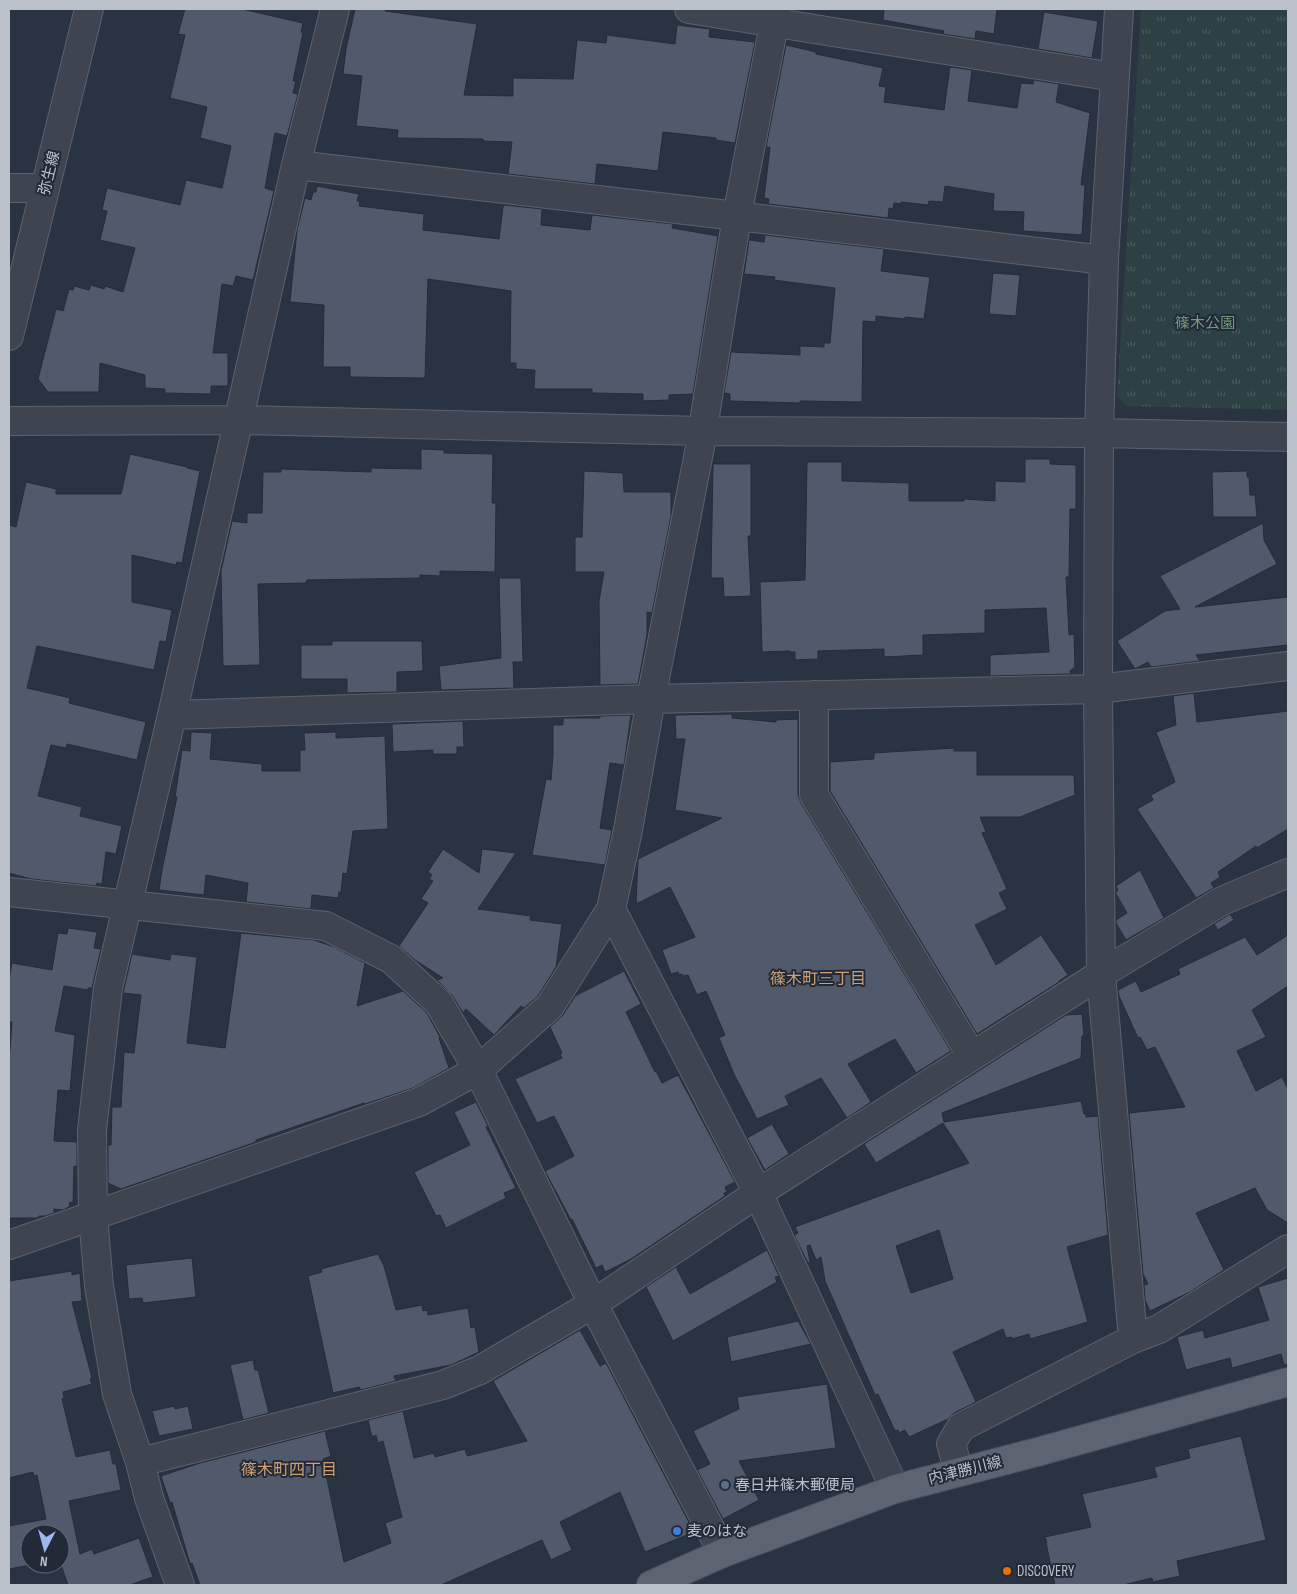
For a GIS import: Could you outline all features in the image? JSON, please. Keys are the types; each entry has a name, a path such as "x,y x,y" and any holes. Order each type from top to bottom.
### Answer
{"main road":[{"name":"内津勝川線","path":"651,1585 722,1553 895,1488 1041,1451 1288,1382"}],"street":[{"name":"弥生線","path":"9,336 89,9"},
{"path":"180,1585 149,1498 140,1462 117,1394 99,1286 92,1216 92,1130 108,988 172,715 296,165 335,9"},
{"path":"689,9 776,16 1114,77"},
{"path":"1119,9 1104,260 1099,433 1098,689 1101,974 1133,1339"},
{"path":"9,1245 419,1102 478,1070 550,1006 611,909 628,830 651,699 703,431 737,216 776,16"},
{"path":"296,165 1104,260"},
{"path":"9,188 45,188"},
{"path":"9,421 239,420 703,431 1099,433 1288,437"},
{"path":"172,715 651,699 1098,689 1288,666"},
{"path":"814,695 814,795 972,1056"},
{"path":"140,1462 443,1385 480,1370 593,1304 758,1193 1101,974 1222,901 1288,873"},
{"path":"9,892 326,926 391,959 439,1003 478,1070 593,1304 722,1553"},
{"path":"611,909 758,1193 895,1488"},
{"path":"959,1472 951,1444 961,1427 1133,1339 1159,1329 1288,1249"}],"green space":[{"name":"篠木公園","path":"1141,9 1288,9 1288,410 1126,406 1117,396"}],"building":[{"path":"185,9 242,9 303,23 301,32 303,33 293,81 296,81 293,93 298,94 287,136 275,133 265,188 274,191 253,280 236,276 233,286 222,284 213,353 228,353 228,386 211,386 211,394 165,393 165,389 145,388 145,375 100,363 99,392 48,392 38,379 56,309 63,311 69,289 73,290 74,286 89,290 91,285 104,289 105,286 123,292 135,248 100,240 107,211 102,210 107,188 180,205 186,180 222,188 231,146 200,138 207,107 170,98 185,35 178,34"},
{"path":"355,9 386,9 385,11 477,24 464,95 513,96 513,78 573,79 577,40 606,43 607,35 675,44 677,25 710,29 709,37 755,42 735,143 716,140 716,138 663,132 658,171 597,164 595,184 508,174 512,142 483,141 483,139 397,138 398,130 356,126 362,76 343,74 346,49"},
{"path":"884,9 997,9 994,34 976,31 975,39 943,34 944,31 883,20"},
{"path":"1044,12 1098,21 1092,58 1038,49"},
{"path":"786,45 816,52 816,54 883,68 879,86 886,87 884,102 944,110 950,67 972,70 968,101 1017,108 1021,83 1033,84 1034,80 1059,84 1056,102 1090,113 1081,185 1085,185 1082,235 1023,231 1024,212 993,211 994,194 945,186 943,202 929,201 928,205 894,203 893,209 889,208 888,218 768,204 769,199 764,198 770,147 766,147"},
{"path":"317,186 359,194 357,201 360,201 359,206 424,214 423,230 499,239 503,207 505,205 542,209 541,225 590,230 592,215 673,224 672,228 718,236 693,394 669,395 669,400 643,401 643,394 592,393 592,389 534,389 535,370 516,369 516,363 510,363 511,291 428,279 425,378 350,377 350,367 323,367 324,305 290,302 297,230 305,198 311,200"},
{"path":"765,235 884,249 881,271 930,277 924,319 876,316 876,322 863,321 862,402 730,401 730,394 724,393 731,352 800,355 800,346 824,347 824,343 830,343 835,288 774,280 775,277 744,274 749,240 764,242"},
{"path":"993,273 1020,275 1016,316 989,314"},
{"path":"421,449 444,450 444,453 493,454 492,503 496,503 495,572 440,571 440,576 420,575 420,578 307,580 306,583 258,584 260,665 223,666 221,571 232,521 247,523 247,513 262,513 263,472 281,472 281,469 371,472 371,468 421,469"},
{"path":"130,454 200,471 182,563 177,562 176,565 132,555 132,602 172,610 166,642 160,641 154,670 37,646 27,688 70,698 69,703 146,722 137,760 67,744 66,748 51,745 38,796 82,807 80,816 122,826 116,854 106,852 102,884 97,883 96,886 31,879 9,873 9,525 16,527 26,482 56,489 56,494 121,494"},
{"path":"1025,459 1050,459 1050,464 1076,465 1076,509 1070,509 1069,577 1066,577 1069,635 1074,634 1075,667 1070,671 1071,674 990,676 990,655 1049,652 1046,608 985,610 985,633 923,635 923,655 884,657 884,649 818,651 818,659 795,660 795,652 762,652 760,582 805,580 807,462 842,462 842,481 909,483 909,501 964,501 964,499 995,501 995,481 1025,482"},
{"path":"713,464 751,464 751,536 748,536 751,596 724,597 723,578 711,578"},
{"path":"584,471 623,473 624,492 671,492 671,516 652,613 647,612 647,635 638,684 600,685 599,601 604,572 575,572 575,537 582,537"},
{"path":"1247,471 1250,495 1255,495 1257,517 1213,517 1212,472"},
{"path":"1263,523 1264,540 1277,564 1195,607 1288,597 1288,645 1196,655 1200,661 1151,667 1148,662 1135,669 1117,641 1165,611 1180,609 1160,576"},
{"path":"499,578 521,578 523,662 513,662 514,688 441,690 439,666 501,658"},
{"path":"332,641 422,641 423,671 397,672 397,692 347,693 347,679 301,679 301,645 332,645"},
{"path":"1194,693 1197,722 1288,711 1288,829 1257,848 1256,846 1218,872 1220,877 1211,883 1214,888 1196,898 1137,809 1153,800 1151,795 1175,782 1156,732 1176,725 1173,696"},
{"path":"732,714 732,718 776,722 776,720 798,719 798,795 801,803 951,1051 916,1073 895,1039 848,1064 871,1102 847,1118 821,1078 785,1096 789,1105 757,1119 734,1074 719,1038 725,1035 706,991 697,995 688,975 679,975 678,972 671,974 662,950 695,937 670,887 636,904 638,859 722,818 675,810 685,739 676,739 675,715"},
{"path":"631,715 624,765 610,763 600,828 612,830 605,865 532,855 546,779 551,780 553,725 563,725 563,718 600,718 600,716"},
{"path":"463,721 464,747 457,747 457,754 433,754 433,750 393,752 392,724"},
{"path":"191,732 212,733 210,759 262,764 262,771 300,771 300,750 305,750 304,733 336,732 336,738 385,736 388,829 353,831 347,874 343,873 341,892 339,892 338,898 312,895 311,909 246,902 248,883 206,875 204,895 159,890 177,797 175,797 182,750 190,751"},
{"path":"954,748 954,751 977,751 977,775 1074,775 1075,795 1020,817 980,817 986,832 982,833 1007,889 999,893 1007,909 975,925 996,965 1041,935 1068,975 977,1034 830,791 830,762 874,759 874,753"},
{"path":"443,849 479,873 482,849 516,853 478,909 531,916 530,920 562,924 556,967 538,996 524,1008 521,1006 494,1035 466,1009 463,1013 452,995 437,980 443,978 415,960 399,946 428,903 421,899 433,881 429,879 432,875 428,872"},
{"path":"1140,870 1164,918 1126,940 1116,923 1116,920 1127,913 1116,894 1118,890 1116,886"},
{"path":"1230,914 1234,920 1218,930 1214,924"},
{"path":"68,928 97,932 94,948 101,949 92,988 88,988 88,990 64,986 55,1031 75,1035 70,1091 58,1090 54,1141 77,1142 77,1167 74,1166 73,1203 70,1202 69,1207 63,1210 54,1209 54,1213 39,1216 38,1218 9,1218 9,1063 12,1022 9,1021 9,980 12,963 52,970 58,933 67,934"},
{"path":"241,933 314,940 334,947 365,963 357,1006 403,991 427,1013 440,1037 449,1068 413,1088 256,1140 256,1142 121,1189 108,1183 108,1145 111,1145 112,1107 121,1107 124,1052 134,1053 141,995 123,993 132,954 170,960 171,954 197,957 187,1043 225,1048"},
{"path":"1288,935 1288,986 1252,1010 1266,1037 1237,1051 1256,1091 1282,1077 1288,1089 1288,1223 1267,1210 1255,1188 1196,1213 1224,1270 1190,1292 1150,1311 1145,1300 1144,1285 1148,1284 1143,1274 1129,1113 1185,1107 1155,1047 1147,1050 1140,1037 1138,1038 1118,990 1136,981 1141,992 1180,974 1178,969 1245,937 1257,955"},
{"path":"624,971 641,1004 626,1012 655,1072 662,1083 678,1075 735,1182 725,1187 727,1192 724,1193 725,1196 631,1259 605,1272 602,1265 596,1268 572,1219 545,1171 574,1156 554,1116 537,1123 515,1079 562,1058 560,1054 562,1053 550,1027 563,1015 575,996"},
{"path":"1082,1014 1084,1035 1082,1036 1081,1058 942,1113 944,1122 1081,1101 1086,1117 1098,1116 1108,1235 1067,1247 1088,1322 1030,1339 1029,1334 1012,1339 1012,1337 1006,1338 1003,1329 953,1352 976,1402 954,1413 948,1419 909,1437 905,1430 899,1433 898,1430 895,1431 878,1394 875,1395 825,1281 821,1257 816,1260 810,1245 807,1246 810,1262 808,1263 794,1235 798,1233 795,1227 969,1163 943,1123 876,1163 864,1144 1066,1015","holes":["939,1230 953,1279 911,1293 896,1246"]},
{"path":"476,1102 516,1188 504,1193 506,1198 446,1228 440,1215 436,1216 414,1172 470,1145 454,1112"},
{"path":"772,1124 789,1154 765,1170 747,1138"},
{"path":"767,1250 779,1276 775,1277 777,1282 673,1341 646,1287 676,1267 690,1294"},
{"path":"378,1254 384,1266 396,1310 422,1305 423,1311 427,1310 428,1315 468,1308 471,1328 475,1327 479,1352 451,1365 394,1376 396,1381 361,1390 359,1387 333,1393 308,1276 322,1272 321,1269"},
{"path":"192,1258 196,1297 143,1303 142,1298 129,1299 126,1265"},
{"path":"72,1271 72,1275 80,1273 82,1301 72,1302 92,1384 63,1392 64,1398 62,1399 76,1457 110,1450 113,1464 116,1464 121,1490 69,1501 80,1554 92,1549 94,1554 139,1538 153,1577 129,1585 68,1585 64,1574 70,1574 70,1524 20,1524 20,1567 9,1569 9,1526 46,1519 37,1475 34,1476 33,1472 9,1478 9,1281"},
{"path":"1288,1278 1288,1364 1284,1365 1281,1354 1232,1368 1230,1358 1186,1370 1177,1337 1203,1330 1205,1338 1269,1320 1258,1287"},
{"path":"798,1321 811,1344 731,1362 727,1337"},
{"path":"580,1330 600,1366 606,1363 694,1532 645,1552 620,1492 560,1522 572,1550 551,1560 542,1540 441,1585 200,1585 192,1563 190,1564 172,1502 170,1503 161,1476 200,1463 325,1431 331,1456 323,1459 344,1562 391,1543 385,1523 402,1517 383,1441 378,1443 376,1435 372,1437 368,1420 403,1411 414,1458 434,1453 435,1457 465,1449 467,1456 527,1441 493,1381"},
{"path":"253,1360 255,1370 258,1370 269,1413 243,1420 230,1365"},
{"path":"827,1384 836,1448 739,1461 759,1500 723,1519 697,1470 710,1464 693,1431 739,1409 737,1397"},
{"path":"174,1406 175,1409 188,1406 193,1429 159,1436 152,1411"},
{"path":"1241,1436 1266,1540 1177,1561 1180,1576 1153,1582 1152,1578 1123,1585 1055,1585 1045,1537 1091,1527 1082,1494 1157,1477 1154,1467 1190,1458 1188,1449"}],"place":[{"name":"春日井篠木郵便局","path":"725,1485"},
{"name":"麦のはな","path":"677,1531"},
{"name":"DISCOVERY","path":"1007,1571"}],"district":[{"name":"篠木町三丁目","path":"818,978"},
{"name":"篠木町四丁目","path":"289,1469"}]}
